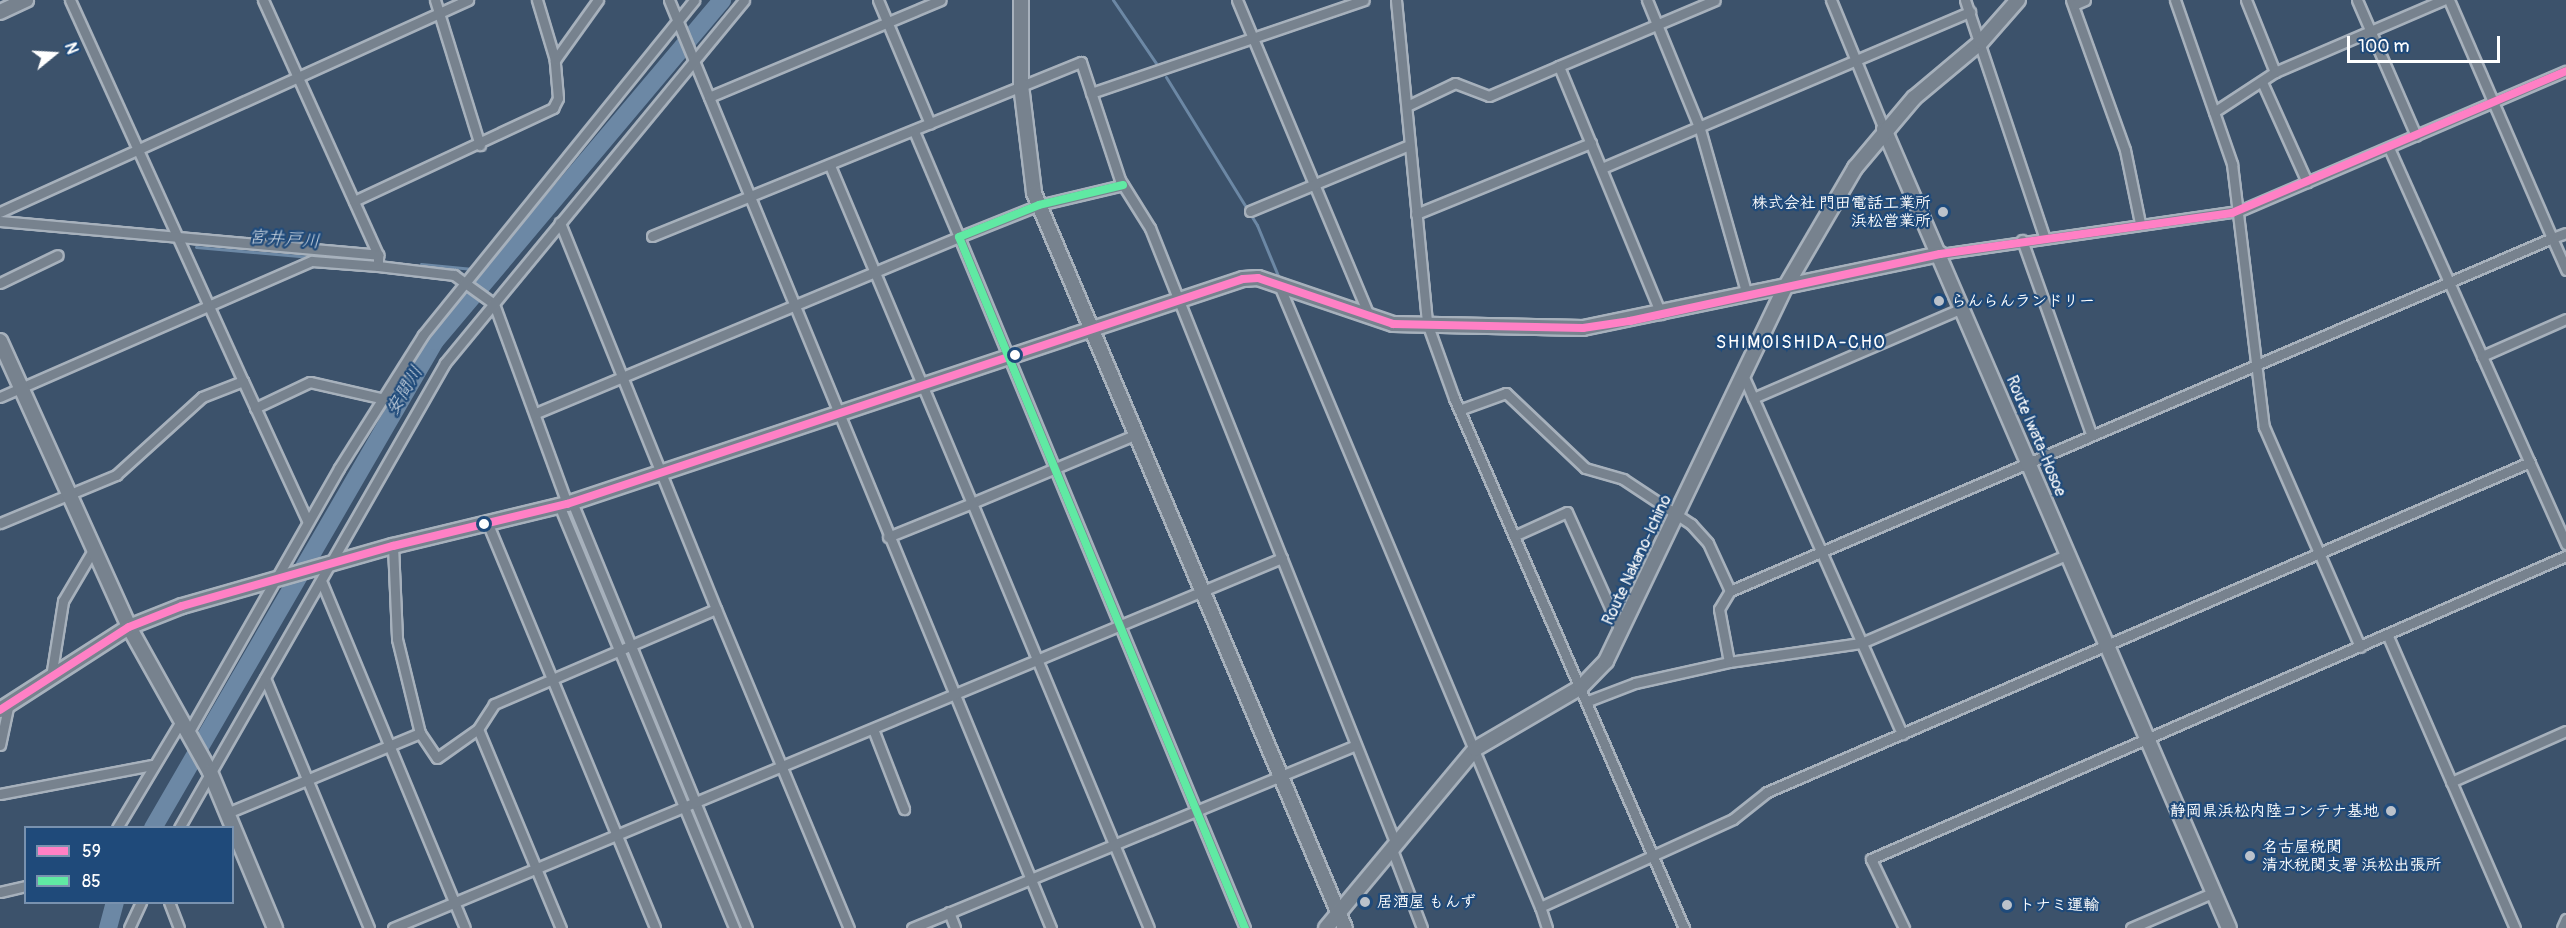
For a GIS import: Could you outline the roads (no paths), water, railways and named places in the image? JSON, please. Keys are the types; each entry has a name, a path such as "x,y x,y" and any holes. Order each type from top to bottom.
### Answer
{"street":[{"path":"0,12 26,0"},
{"path":"70,0 308,522"},
{"path":"262,0 378,255 378,266"},
{"path":"435,0 441,12 480,145"},
{"path":"0,212 138,148 298,79 468,0"},
{"path":"354,201 480,145 553,108 558,98 555,60 537,0"},
{"path":"555,60 598,0"},
{"path":"669,0 752,200 835,411 1051,928"},
{"path":"118,826 152,765 186,729 277,580 308,522 384,399 463,282 694,0"},
{"path":"180,826 322,583 329,564 445,363 744,0"},
{"path":"878,0 930,124"},
{"path":"709,97 941,0"},
{"path":"1021,0 1021,85 1027,164 1039,205 1345,928"},
{"path":"1237,0 1369,316"},
{"path":"1091,93 1254,40 1364,0"},
{"path":"1396,0 1427,323 1459,410 1588,701 1684,928"},
{"path":"1647,0 1700,129 1747,295"},
{"path":"1407,106 1455,82 1489,96 1715,0"},
{"path":"1831,0 1884,129 1981,42 2018,0"},
{"path":"1965,0 1981,42 2044,236"},
{"path":"2085,0 2072,2 2128,161 2140,223"},
{"path":"2175,0 2232,164 2264,427 2360,646"},
{"path":"2246,0 2275,72"},
{"path":"2356,0 2416,136"},
{"path":"2214,112 2275,72 2443,0"},
{"path":"2449,0 2566,270"},
{"path":"1602,168 1700,129 1970,12"},
{"path":"652,236 752,200 831,168 1021,85 1081,62 1123,184 1150,228 1176,299 1282,558 1354,746 1395,842 1393,852 1422,928"},
{"path":"1559,66 1660,314"},
{"path":"0,745 4,709 129,627 329,564 487,522 566,504 922,382 1243,279 1279,285 1393,324 1583,328 1660,314 1940,254 2044,236 2239,211 2566,71"},
{"path":"2262,82 2307,182"},
{"name":"Route Iwata-Hosoe","path":"1884,129 1940,254 2229,928"},
{"name":"Route Nakano-Ichino","path":"1326,928 1395,842 1475,749 1581,687 1606,661 1622,634 1676,515 1786,286 1884,129"},
{"path":"914,131 1198,808 1245,928"},
{"path":"1416,214 1591,143"},
{"path":"1250,211 1409,145"},
{"path":"2389,148 2566,544"},
{"path":"831,168 1149,928"},
{"path":"536,413 1039,205 1123,184"},
{"path":"0,221 378,255"},
{"path":"560,222 657,471 849,928"},
{"path":"1729,662 1719,609 1730,591 2256,362 2566,233"},
{"path":"2022,240 2091,434"},
{"path":"0,283 58,255"},
{"path":"0,397 312,261 454,275 493,303 536,413 618,650 685,805 734,928"},
{"path":"1279,285 1417,623 1475,749 1547,928"},
{"path":"1753,398 1962,308"},
{"path":"2482,356 2566,319"},
{"path":"0,341 129,627 210,772 232,826"},
{"path":"1743,375 1902,734"},
{"path":"0,523 70,495 137,461 202,397 243,381"},
{"path":"255,408 310,382 384,399"},
{"path":"1459,410 1506,393 1585,468 1615,475 1676,515 1708,543 1730,591"},
{"path":"888,537 1137,434"},
{"path":"1540,907 1733,819 1767,792 2530,462"},
{"path":"566,504 631,645 697,800 747,928"},
{"path":"1514,536 1567,512 1622,634"},
{"path":"487,522 655,928"},
{"path":"393,546 397,639 420,732 437,758 478,729 494,704 716,609"},
{"path":"51,677 63,601 93,550"},
{"path":"1588,701 1635,683 1729,662 1861,643 2069,554"},
{"path":"1904,928 1871,860 2566,556"},
{"path":"393,928 617,836 697,800 1204,593 1282,558"},
{"path":"322,583 465,928"},
{"path":"2387,634 2515,928"},
{"path":"266,678 369,928"},
{"path":"478,729 561,928"},
{"path":"873,729 904,809"},
{"path":"2451,782 2566,730"},
{"path":"227,813 420,732"},
{"path":"912,928 1198,808 1354,746"},
{"path":"0,794 152,765"},
{"path":"234,830 275,928"},
{"path":"0,892 24,886"},
{"path":"2131,928 2214,892"},
{"path":"129,928 141,904"},
{"path":"169,904 179,928"},
{"path":"949,912 955,928"},
{"path":"2562,928 2566,919"}],"waterway":[{"name":"安間川","path":"154,826 435,341 722,0"},
{"path":"1113,0 1156,63"},
{"path":"1166,77 1257,225 1279,278"},
{"name":"宮井戸川","path":"196,247 311,257"},
{"name":"宮井戸川","path":"326,258 370,259"},
{"name":"宮井戸川","path":"421,264 473,269"},
{"name":"宮井戸川","path":"480,269 493,269"},
{"path":"1480,752 1531,875"},
{"name":"安間川","path":"108,928 114,904"}],"place":[{"name":"株式会社 門田電話工業所 浜松営業所","path":"1943,212"},
{"name":"らんらんランドリー","path":"1939,301"},
{"name":"静岡県浜松内陸コンテナ基地","path":"2391,811"},
{"name":"名古屋税関 清水税関支署 浜松出張所","path":"2250,856"},
{"name":"居酒屋 もんず","path":"1365,902"},
{"name":"トナミ運輸","path":"2007,905"}],"district":[{"name":"SHIMOISHIDA-CHO","path":"1801,343"}]}
